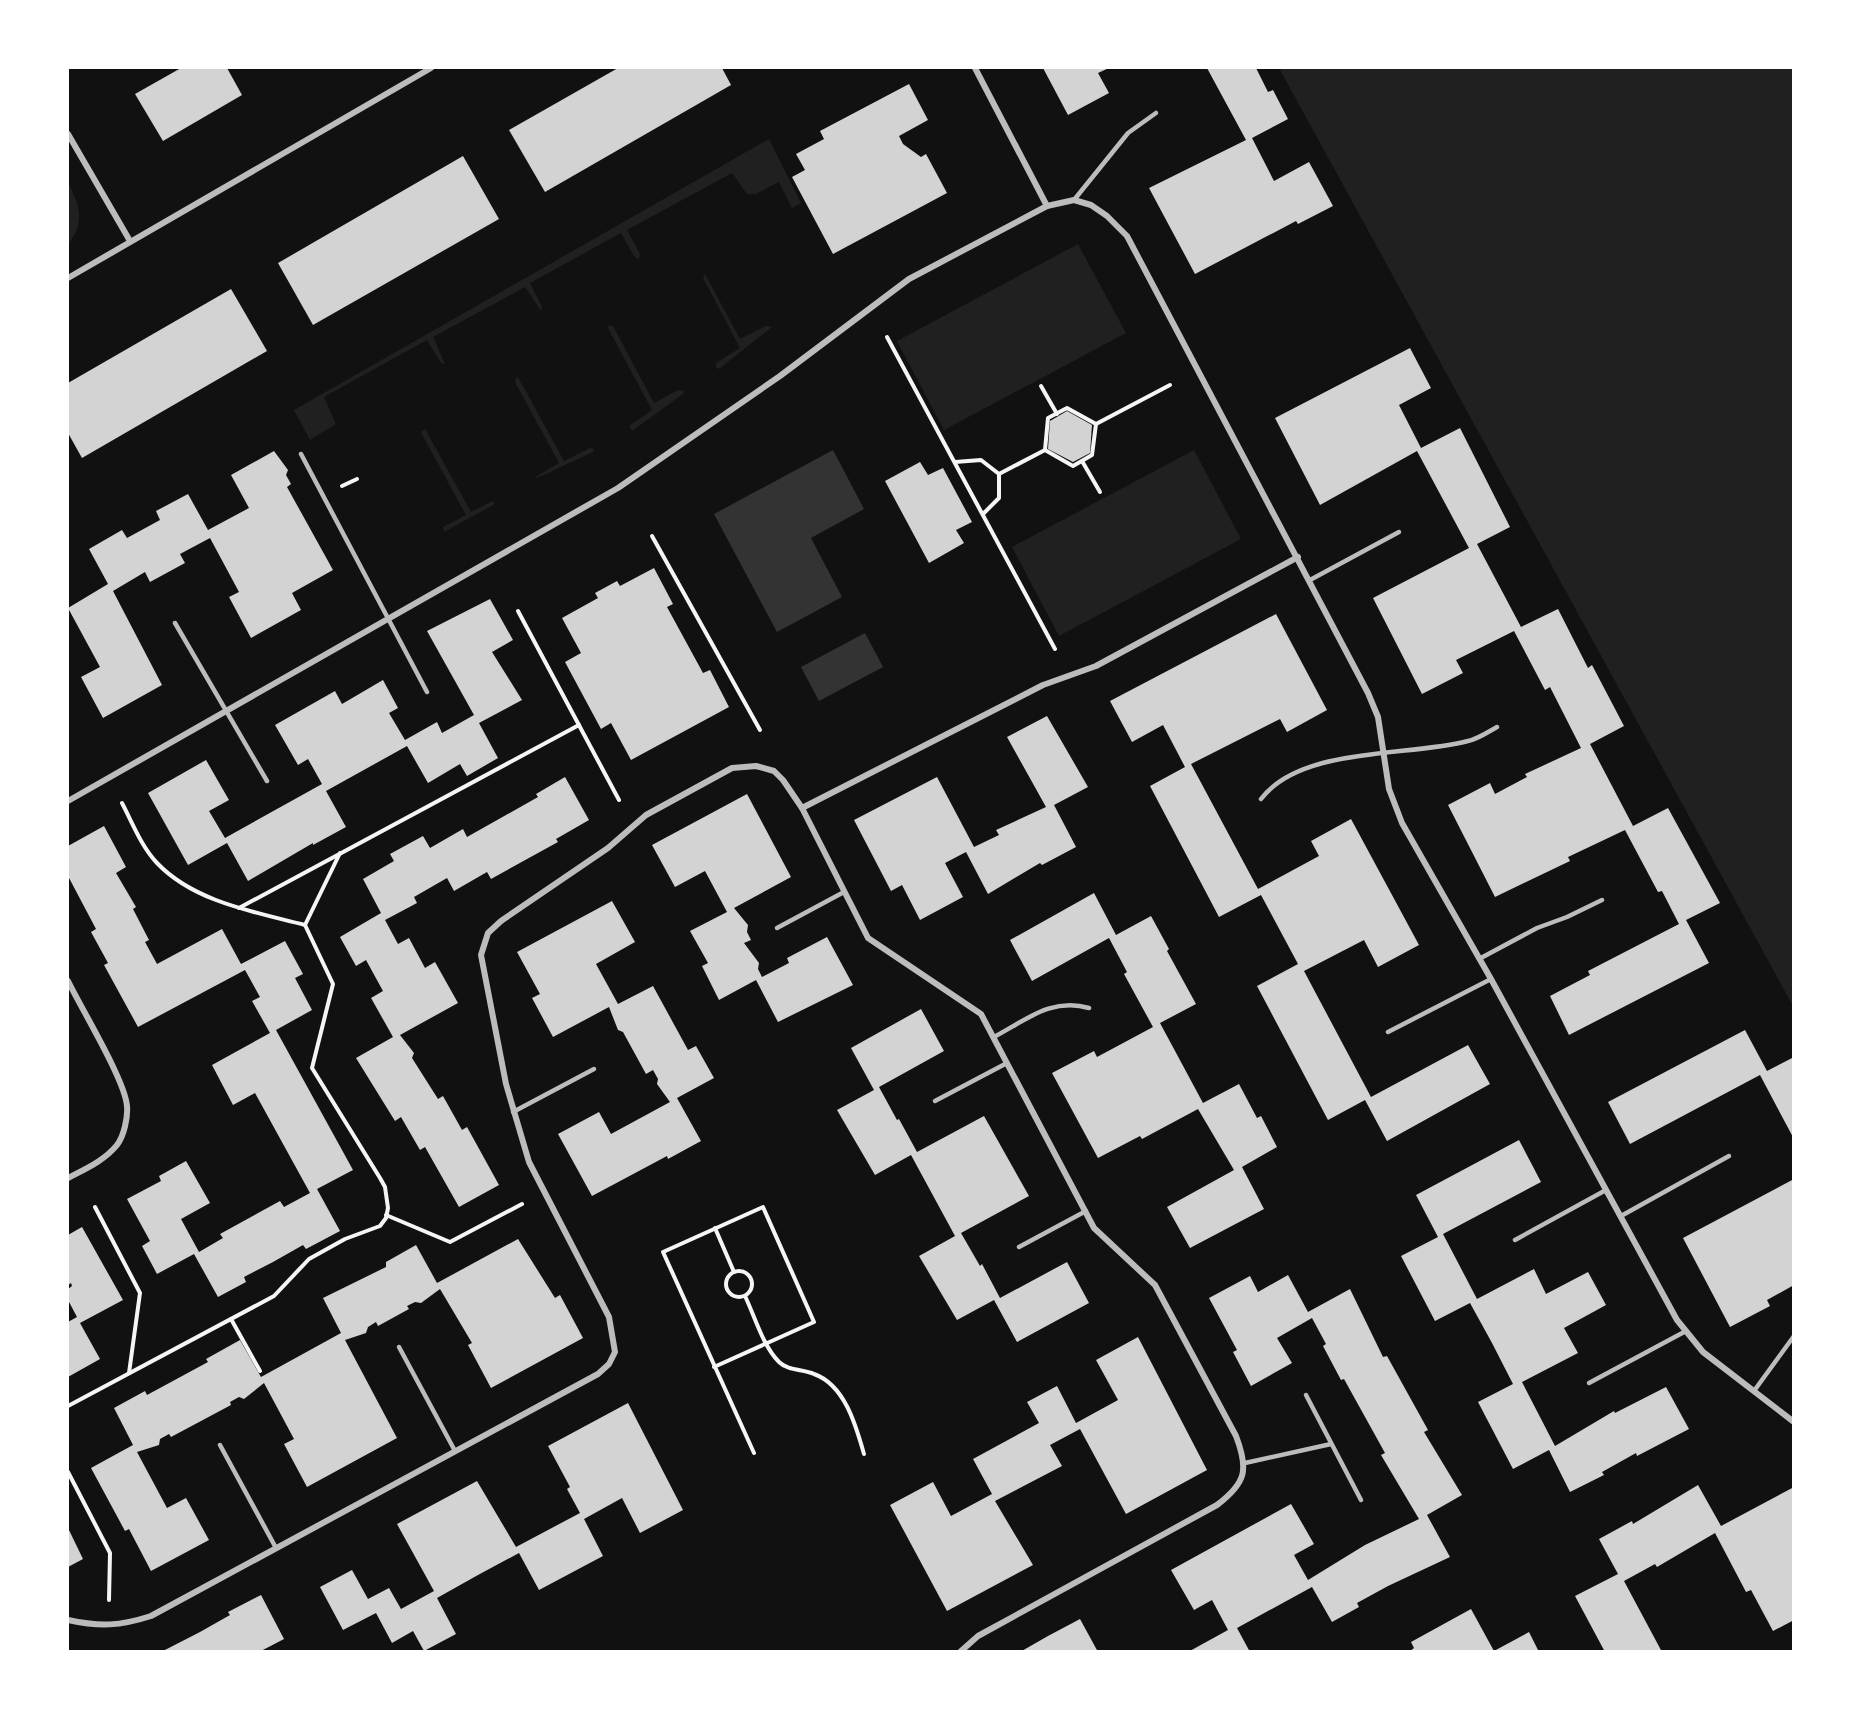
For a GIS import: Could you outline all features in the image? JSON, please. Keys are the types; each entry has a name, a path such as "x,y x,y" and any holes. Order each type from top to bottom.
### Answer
{"street":[{"path":"68,278 431,68"},
{"path":"975,68 1047,206"},
{"path":"68,134 130,241"},
{"path":"68,801 618,488 780,376 909,279 1047,206 1074,200 1091,205 1107,216 1127,236 1298,556 1378,717 1389,789 1402,823 1491,979 1677,1320 1703,1352 1794,1422"},
{"path":"802,808 1043,685 1096,666 1298,556"},
{"path":"68,1620 90,1625 123,1625 151,1616 598,1374 609,1365 615,1352 609,1317 529,1162 513,1112 481,955 488,933 501,921 608,848 646,815 732,768 746,765 774,771 783,780 802,808 868,938 981,1014 1094,1228 1155,1286 1236,1436 1245,1463 1242,1478 1234,1492 1217,1505 978,1636 960,1652"},
{"path":"68,981 120,1083 127,1105 125,1125 119,1143 103,1159 68,1178"}],"lane":[{"path":"1074,200 1128,133 1156,112"},
{"path":"301,454 427,692"},
{"path":"1310,580 1399,532"},
{"path":"175,623 267,781"},
{"path":"1261,799 1281,778 1296,770 1384,752 1469,741 1497,727"},
{"path":"777,928 844,892"},
{"path":"1479,958 1537,928 1602,900"},
{"path":"1388,1032 1491,979"},
{"path":"994,1037 1052,1006 1074,1004 1089,1008"},
{"path":"935,1101 1007,1063"},
{"path":"513,1112 594,1069"},
{"path":"1620,1216 1729,1156"},
{"path":"1515,1240 1606,1190"},
{"path":"1019,1247 1086,1211"},
{"path":"1589,1383 1686,1331"},
{"path":"1754,1391 1794,1336"},
{"path":"399,1347 455,1451"},
{"path":"1306,1395 1361,1500"},
{"path":"1245,1463 1331,1444"},
{"path":"220,1445 276,1548"}],"path":[{"path":"887,337 1055,649"},
{"path":"1096,424 1170,385"},
{"path":"1041,386 1057,414"},
{"path":"1045,450 1048,418 1067,408 1096,424"},
{"path":"1045,450 1073,466 1092,455 1096,424"},
{"path":"999,474 1045,450"},
{"path":"955,462 981,460 999,474"},
{"path":"1082,460 1100,492"},
{"path":"983,514 999,498 999,474"},
{"path":"344,485 357,479"},
{"path":"652,536 759,730"},
{"path":"518,611 619,800"},
{"path":"238,908 579,725"},
{"path":"122,802 146,848 157,863 177,880 238,908 305,925"},
{"path":"305,925 340,854"},
{"path":"68,1406 274,1296 309,1259 345,1239 375,1229 386,1215 385,1187 312,1068 333,984 305,925"},
{"path":"386,1215 450,1242 522,1204"},
{"path":"95,1207 140,1293 129,1374"},
{"path":"714,1367 814,1322 763,1207 663,1252 714,1367 754,1453"},
{"path":"715,1228 734,1272"},
{"path":"734,1272 745,1272 752,1278 753,1287 745,1296 734,1297 728,1291 727,1278 734,1272"},
{"path":"745,1296 766,1343 785,1367 820,1376 832,1385 847,1409 864,1455"},
{"path":"231,1319 260,1371"},
{"path":"68,1472 110,1553 109,1600"}],"shaded area":[{"path":"1279,68 1793,68 1793,1006"},
{"path":"769,139 801,203 792,208 779,182 756,194 747,194 732,173 627,230 640,254 639,259 634,256 621,233 530,283 542,307 541,311 525,287 433,337 445,364 441,363 427,340 324,397 336,424 310,440 294,410"},
{"path":"68,183 78,206 79,221 68,244"},
{"path":"1078,244 1126,333 944,430 897,341"},
{"path":"705,274 740,339 766,326 772,327 719,369 716,363 740,348 703,278"},
{"path":"609,325 613,326 654,403 678,390 684,391 632,431 629,426 652,410 608,328"},
{"path":"518,377 564,461 590,448 594,449 593,452 535,479 559,463 516,384 515,379"},
{"path":"425,429 471,512 493,501 495,504 444,532 443,527 466,515 421,432"},
{"path":"833,450 864,509 811,538 842,597 777,632 714,514"},
{"path":"1194,450 1241,539 1059,636 1012,547"},
{"path":"865,633 883,667 819,701 801,667"}],"building":[{"path":"181,68 227,68 242,95 163,141 135,94"},
{"path":"618,68 722,68 731,85 545,192 509,130"},
{"path":"1043,68 1109,68 1098,73 1109,93 1068,115"},
{"path":"1207,68 1256,68 1268,92 1273,90 1288,119 1252,138 1274,181 1309,162 1333,206 1298,224 1296,221 1195,274 1149,188 1246,140"},
{"path":"909,84 928,120 899,136 903,144 921,157 926,154 947,193 833,254 792,177 805,170 796,154 824,139 820,131"},
{"path":"463,156 499,219 313,325 278,263"},
{"path":"231,289 267,351 82,458 68,433 68,383"},
{"path":"1410,348 1431,388 1399,405 1421,448 1460,428 1510,527 1477,544 1521,627 1558,609 1588,668 1592,665 1624,726 1590,744 1633,826 1668,808 1720,903 1686,920 1709,963 1569,1035 1550,996 1590,975 1588,971 1679,924 1662,891 1658,892 1625,830 1568,857 1570,861 1495,897 1448,805 1490,783 1495,794 1527,777 1525,774 1581,748 1550,687 1545,690 1514,631 1456,660 1463,673 1422,694 1373,598 1469,548 1417,451 1320,505 1275,418"},
{"path":"1067,411 1092,425 1090,453 1073,462 1048,449 1050,421"},
{"path":"274,451 288,470 286,475 291,484 287,487 333,570 292,593 301,610 251,638 229,597 239,592 210,538 180,554 185,563 150,582 145,572 113,591 162,685 103,718 81,677 100,667 68,608 108,584 89,549 122,530 127,538 160,520 156,511 188,494 208,530 249,508 231,475"},
{"path":"920,462 928,475 943,468 972,522 956,530 964,543 929,563 885,481"},
{"path":"654,568 673,604 667,607 703,673 710,670 729,707 631,760 611,723 601,729 565,662 581,653 562,618 598,598 595,593 617,581 620,586"},
{"path":"490,599 513,640 492,652 522,700 479,723 498,758 467,776 460,764 428,783 407,746 326,791 346,827 313,845 313,843 248,881 227,843 188,865 148,793 206,760 229,800 209,811 225,838 322,784 308,759 298,765 275,725 335,691 342,704 383,680 398,708 389,713 405,740 437,722 442,733 474,715 427,631"},
{"path":"1276,614 1327,710 1287,732 1280,719 1191,764 1258,889 1319,856 1311,841 1351,819 1419,945 1378,967 1364,940 1304,971 1371,1097 1468,1045 1490,1084 1387,1141 1365,1100 1328,1120 1257,986 1298,964 1261,895 1219,917 1150,786 1185,767 1163,725 1132,742 1110,701"},
{"path":"1047,716 1088,787 1054,805 1076,847 1042,865 1040,863 988,894 966,852 945,863 963,897 920,920 902,885 891,891 854,820 937,777 974,847 999,835 996,830 1046,807 1007,737"},
{"path":"565,777 589,820 556,839 558,842 491,879 487,872 454,891 447,878 414,897 417,903 385,920 398,944 409,938 425,968 435,962 458,1003 400,1035 414,1053 412,1058 438,1099 443,1096 462,1130 467,1127 499,1185 459,1207 425,1147 420,1150 401,1117 395,1121 356,1058 393,1037 371,998 383,991 366,960 356,966 340,937 381,913 363,879 394,861 390,854 423,836 430,848 463,829 467,837 538,797 536,794"},
{"path":"747,794 791,877 734,908 748,925 747,932 751,940 744,943 759,963 758,969 762,977 789,963 787,958 827,937 853,985 778,1022 756,980 719,1000 702,966 708,963 690,931 727,912 705,871 675,887 652,845"},
{"path":"104,826 126,867 116,873 136,907 133,909 149,940 145,942 157,964 222,929 241,964 285,941 303,974 295,978 312,1010 276,1030 353,1170 317,1189 340,1231 306,1249 303,1245 244,1277 246,1282 218,1297 194,1254 157,1274 142,1246 150,1241 127,1199 161,1181 159,1176 186,1161 210,1203 181,1219 199,1252 223,1238 220,1234 280,1201 284,1207 310,1193 255,1093 233,1105 212,1065 270,1033 252,1001 260,997 245,970 138,1027 104,965 108,963 91,932 96,929 68,876 68,846"},
{"path":"1094,893 1116,935 1151,916 1169,949 1167,951 1196,1004 1160,1023 1203,1103 1239,1084 1257,1118 1261,1116 1277,1147 1242,1167 1264,1209 1190,1248 1167,1207 1234,1170 1198,1109 1142,1139 1140,1136 1098,1158 1052,1073 1094,1051 1097,1057 1153,1027 1124,974 1127,972 1109,938 1032,981 1010,940"},
{"path":"612,901 635,942 596,964 618,1004 653,986 688,1050 696,1046 714,1078 677,1098 701,1141 668,1159 667,1156 592,1196 558,1134 599,1112 611,1134 670,1102 657,1084 658,1079 653,1070 646,1074 623,1032 618,1030 609,1007 553,1037 532,998 540,994 517,952"},
{"path":"921,1009 944,1051 879,1087 897,1120 899,1119 917,1152 984,1116 1029,1196 961,1233 980,1266 982,1264 1000,1298 1067,1262 1089,1303 1017,1342 994,1300 957,1320 919,1256 955,1236 911,1155 875,1175 837,1110 874,1090 851,1048"},
{"path":"1745,1030 1767,1071 1794,1057 1794,1139 1760,1075 1630,1144 1608,1102"},
{"path":"1519,1140 1541,1182 1443,1234 1477,1299 1534,1269 1546,1294 1588,1272 1606,1305 1564,1328 1578,1353 1522,1382 1555,1446 1614,1411 1615,1413 1666,1387 1689,1429 1637,1456 1636,1453 1602,1472 1604,1475 1570,1492 1549,1450 1513,1469 1478,1402 1513,1384 1492,1343 1470,1303 1435,1321 1401,1256 1438,1237 1416,1195"},
{"path":"1794,1179 1794,1285 1767,1300 1770,1306 1730,1327 1683,1238"},
{"path":"82,1227 123,1300 80,1323 100,1359 68,1377 68,1322 77,1317 68,1300 68,1289 72,1286 71,1283 68,1285 68,1235"},
{"path":"518,1239 555,1298 560,1295 583,1338 491,1388 468,1345 472,1343 440,1289 421,1303 415,1302 407,1306 409,1309 378,1326 376,1322 368,1327 366,1333 345,1340 397,1438 307,1487 284,1444 294,1439 264,1383 244,1399 239,1397 230,1402 231,1405 171,1437 169,1434 160,1439 159,1445 137,1452 167,1508 186,1498 209,1540 151,1571 129,1529 125,1531 91,1468 133,1445 114,1408 145,1391 147,1395 208,1362 206,1359 240,1340 261,1377 341,1333 323,1298 386,1267 386,1262 416,1245 437,1283"},
{"path":"1288,1275 1308,1312 1350,1289 1383,1357 1387,1356 1428,1430 1424,1432 1462,1495 1427,1515 1450,1557 1357,1603 1359,1607 1332,1622 1312,1587 1237,1628 1250,1652 1188,1652 1228,1630 1212,1600 1194,1610 1171,1570 1291,1504 1314,1544 1294,1555 1308,1580 1365,1545 1419,1519 1381,1455 1385,1453 1344,1379 1341,1380 1323,1346 1326,1344 1312,1318 1277,1338 1292,1363 1251,1386 1233,1352 1237,1350 1209,1298 1250,1276 1258,1292"},
{"path":"1138,1337 1207,1470 1126,1514 1080,1429 1050,1445 1062,1466 995,1501 1033,1565 947,1611 890,1505 933,1482 951,1516 992,1494 973,1459 1039,1423 1027,1402 1057,1386 1076,1423 1118,1400 1096,1360"},
{"path":"628,1403 683,1510 640,1533 622,1498 584,1519 603,1556 539,1590 519,1553 478,1575 437,1598 456,1634 424,1651 413,1631 392,1643 376,1613 343,1630 320,1587 352,1570 368,1599 389,1588 401,1609 434,1591 397,1524 477,1481 516,1547 580,1513 567,1489 570,1487 548,1446"},
{"path":"1698,1485 1721,1526 1794,1487 1794,1620 1773,1631 1751,1590 1746,1592 1715,1533 1657,1567 1655,1564 1624,1581 1662,1652 1605,1652 1575,1596 1618,1574 1599,1539 1632,1521 1633,1524"},
{"path":"68,1528 83,1559 68,1567"},
{"path":"261,1595 284,1639 259,1652 161,1652 230,1615 228,1612"},
{"path":"1471,1609 1494,1651 1529,1632 1539,1652 1409,1652 1414,1648 1411,1642"},
{"path":"1080,1619 1098,1652 1020,1652 1048,1636"}]}
